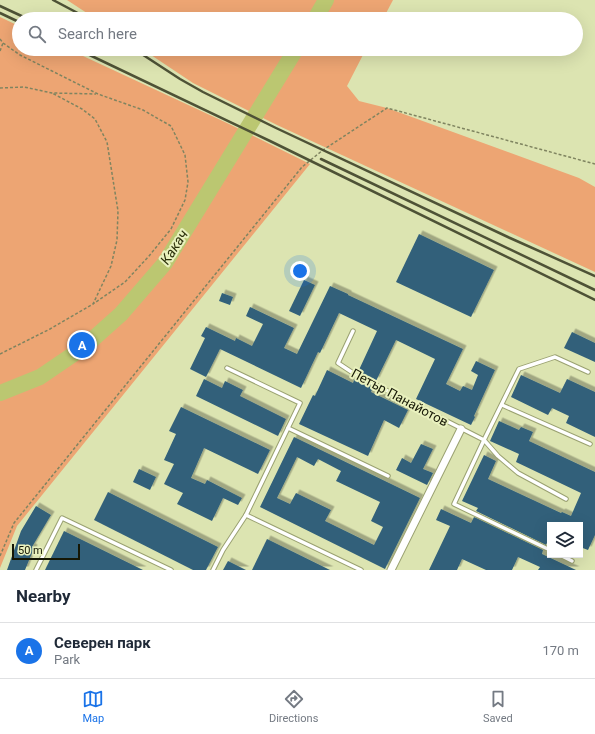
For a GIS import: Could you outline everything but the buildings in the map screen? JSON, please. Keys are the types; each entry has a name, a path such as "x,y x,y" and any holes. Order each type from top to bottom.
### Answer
{"street":[{"name":"Петър Панайотов","path":"391,570 461,429"}],"lane":[{"name":"Петър Панайотов","path":"353,331 338,363 356,375 461,429"},
{"path":"547,549 454,504 519,369 555,357 588,372"},
{"path":"213,570 223,550 246,515 300,403 227,368"},
{"path":"502,405 590,444"},
{"path":"288,428 388,476"},
{"path":"461,429 484,440 498,456 518,473 566,499"},
{"path":"246,515 361,570"},
{"path":"36,570 62,518 171,570"},
{"path":"566,558 572,561"}],"path":[{"path":"0,39 2,43 12,50"},
{"path":"0,52 2,43"},
{"path":"0,354 50,329 93,304 125,282 171,229 185,200 188,182 185,155 171,126 143,110 98,94 22,56"},
{"path":"0,88 24,87 52,93 98,94"},
{"path":"52,93 82,109 95,119 107,142 118,211 117,240 112,266 93,304"},
{"path":"0,556 14,523 302,167 329,146 387,108 595,164"}],"shaded area":[{"path":"67,0 393,0 387,12 85,12"},
{"path":"0,17 12,23 12,56 83,56 227,123 310,164 17,526 0,568"},
{"path":"152,56 362,56 347,86 359,101 387,108 579,178 595,187 595,272 277,125 193,83"}],"waterway":[{"name":"Какач","path":"319,12 326,0"},
{"name":"Какач","path":"0,393 40,377 84,347 121,314 165,263 292,56"}],"railway":[{"path":"53,0 76,12"},
{"path":"0,6 13,12"},
{"path":"0,13 12,19"},
{"path":"92,56 270,141 595,300"},
{"path":"145,56 203,92 276,128 510,238 595,276"},
{"path":"321,159 595,290"}],"place":[{"name":"Северен парк","path":"82,345"}]}
